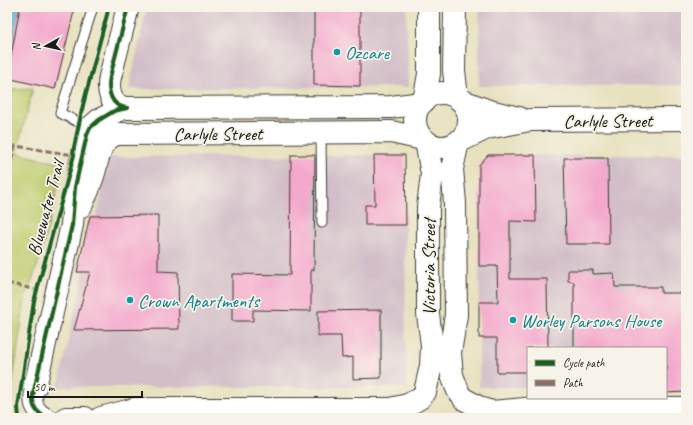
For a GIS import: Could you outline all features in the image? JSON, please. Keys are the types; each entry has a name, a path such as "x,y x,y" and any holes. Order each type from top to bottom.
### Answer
{"street":[{"path":"128,7 110,78 109,89 110,95 117,105 131,108 125,122 128,129 136,133"},
{"path":"423,102 438,94 446,94 458,99 466,109 469,120 467,132 459,141 450,146 433,146 424,140 416,124 417,113 423,102 429,74 429,7"},
{"path":"455,7 454,70 458,99"},
{"name":"Carlyle Street","path":"458,99 488,111 530,120"},
{"name":"Carlyle Street","path":"90,128 98,120 114,111 131,108 391,107 423,102"},
{"name":"Carlyle Street","path":"459,141 487,128 530,120 686,119"},
{"path":"48,418 38,413 34,407 32,395 72,225 75,187 86,138 90,128"},
{"name":"Carlyle Street","path":"72,225 94,176 100,150 105,141 117,134 396,132 424,140"},
{"name":"Victoria Street","path":"420,403 431,366 432,345 428,314 428,207 432,174 424,140"},
{"name":"Victoria Street","path":"459,141 452,169 456,207 456,315 450,353 452,375 463,403"},
{"path":"101,418 122,415 135,410 384,409 404,407 420,403 435,387 442,386 452,388 463,403 496,412 545,407 686,408"},
{"path":"66,418 85,418"}],"lane":[{"path":"90,128 60,113 93,7"},
{"path":"321,133 322,223"}],"shaded area":[{"path":"147,7 406,7 409,87 129,89"},
{"path":"479,7 686,7 686,85 479,86"},
{"path":"405,155 406,387 58,387 110,157"},
{"path":"488,155 686,155 686,386 667,350 667,347 527,347 527,387 479,387 479,165"}],"green space":[{"path":"33,88 16,153 63,164 42,252 25,299 10,399 9,415 11,418 7,418 7,110 13,89"}],"water":[{"path":"7,7 20,7 7,75"}],"building":[{"path":"20,7 75,7 55,89 7,78"},
{"name":"Ozcare","path":"314,7 360,7 360,86 314,85"},
{"path":"291,155 315,155 314,270 311,270 311,311 253,310 253,321 232,321 232,274 290,275"},
{"path":"374,155 405,155 406,225 365,225 365,205 375,205"},
{"path":"488,155 535,155 536,222 510,221 510,279 547,279 548,347 527,347 527,372 497,372 497,338 479,338 479,302 498,302 497,266 479,266 479,165"},
{"path":"564,158 608,158 609,244 566,244"},
{"path":"158,215 158,271 178,272 179,329 74,330 90,272 77,272 90,216"},
{"path":"568,270 593,270 593,274 614,273 615,287 661,287 661,293 686,293 686,392 667,393 667,347 574,347 574,282 568,281"},
{"path":"381,310 381,378 353,379 353,357 342,358 341,336 318,336 318,311"}],"marked path":[{"path":"7,177 15,146 74,155"},
{"path":"7,283 37,290"}],"cycle path":[{"name":"Bluewater Trail","path":"19,418 18,407 34,301 74,155 73,152 83,105 109,7"},
{"path":"127,108 117,105 111,97 109,82 128,7"},
{"path":"48,418 40,414 34,406 33,395 72,225 75,187 87,135 90,128 99,120 114,111 127,108"}],"place":[{"name":"Ozcare","path":"337,52"},
{"name":"Crown Apartments","path":"130,300"},
{"name":"Worley Parsons House","path":"513,320"}]}
